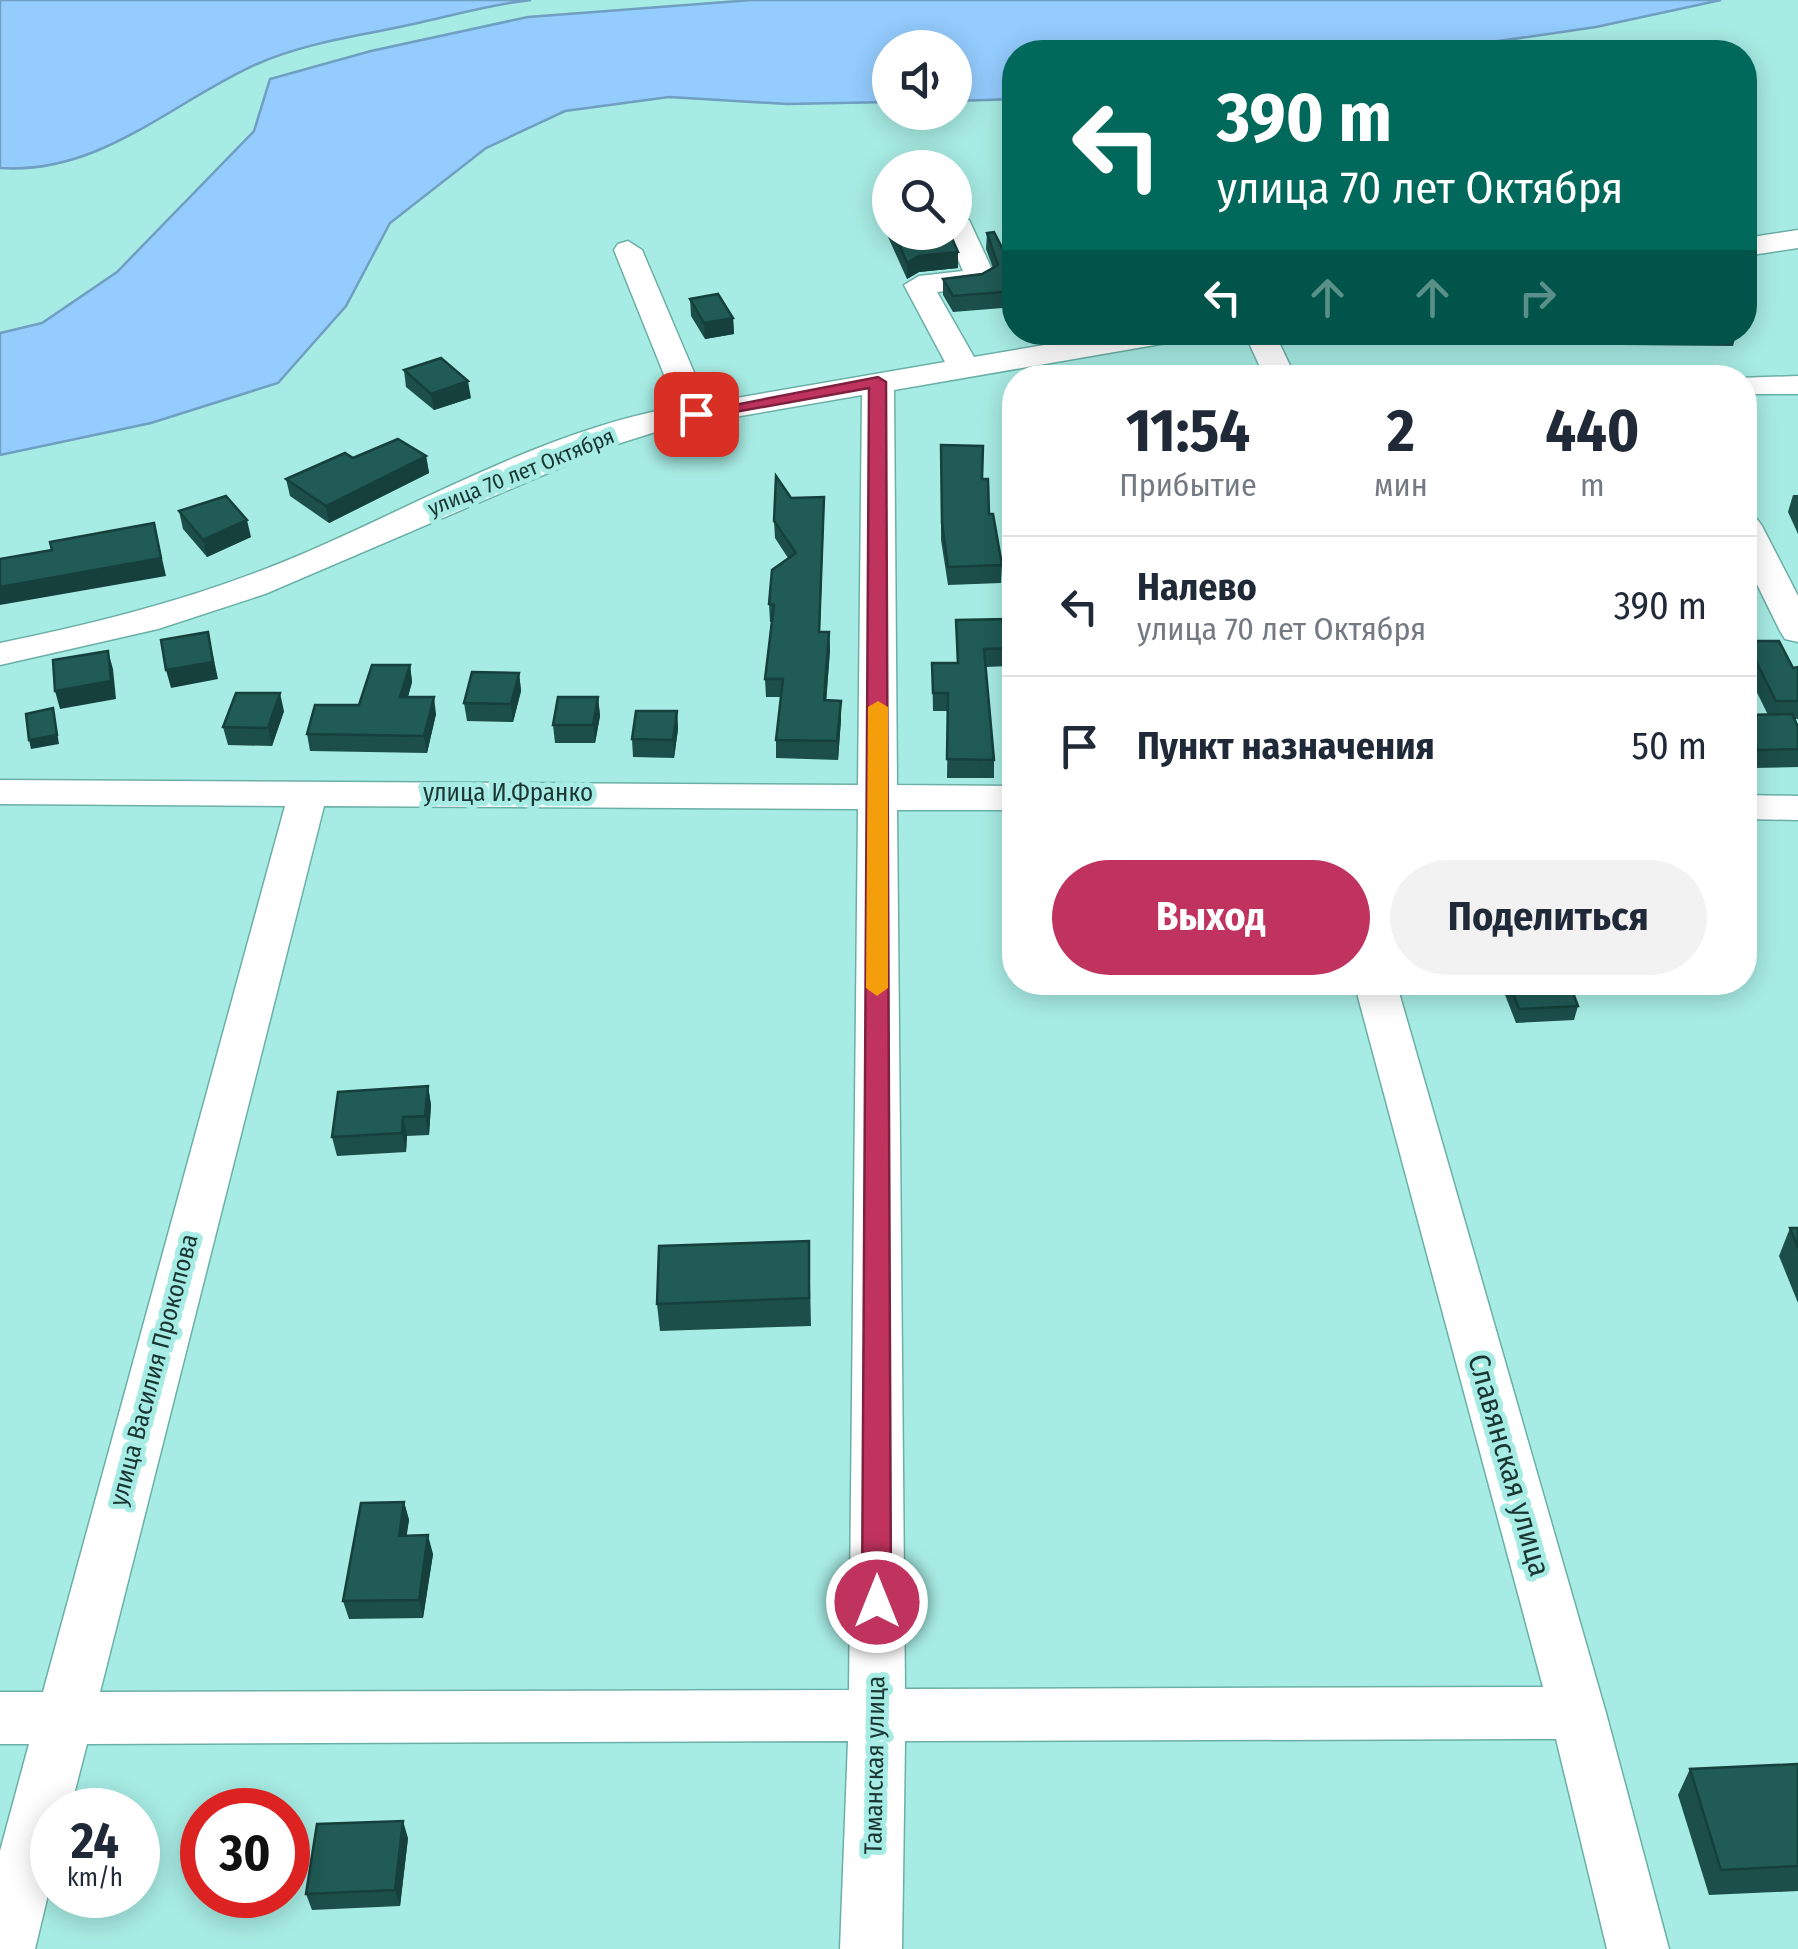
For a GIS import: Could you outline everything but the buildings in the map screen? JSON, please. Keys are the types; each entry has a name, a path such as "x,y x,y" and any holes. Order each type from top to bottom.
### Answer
{"street":[{"path":"1757,245 1798,239"},
{"path":"628,250 696,414"},
{"path":"964,368 919,285 981,278 968,250"},
{"name":"улица 70 лет Октября","path":"0,654 194,607 602,436 696,414 1101,345"},
{"name":"Таманская улица","path":"871,1949 877,1718 878,382"},
{"path":"1757,386 1798,385"},
{"path":"1757,550 1798,632"},
{"name":"улица И.Франко","path":"0,792 1002,798"},
{"name":"улица Василия Прокопова","path":"4,1949 62,1716 308,792"},
{"path":"1757,808 1798,808"},
{"name":"Славянская улица","path":"1379,995 1578,1713 1638,1949"},
{"path":"0,1718 1578,1713"}],"water":[{"path":"0,0 531,0 298,49 257,64 103,148 36,167 0,168"},
{"path":"752,0 1721,0 1596,27 1506,40 1002,40 1002,99 972,100 972,30 872,30 872,102 787,104 669,97 565,111 486,148 390,223 346,306 278,383 151,423 0,455 0,333 42,323 117,272 254,131 270,79 371,51 528,17"}],"slow traffic":[{"path":"877,988 878,707"}],"route":[{"path":"696,414 878,382 877,1602"}]}
